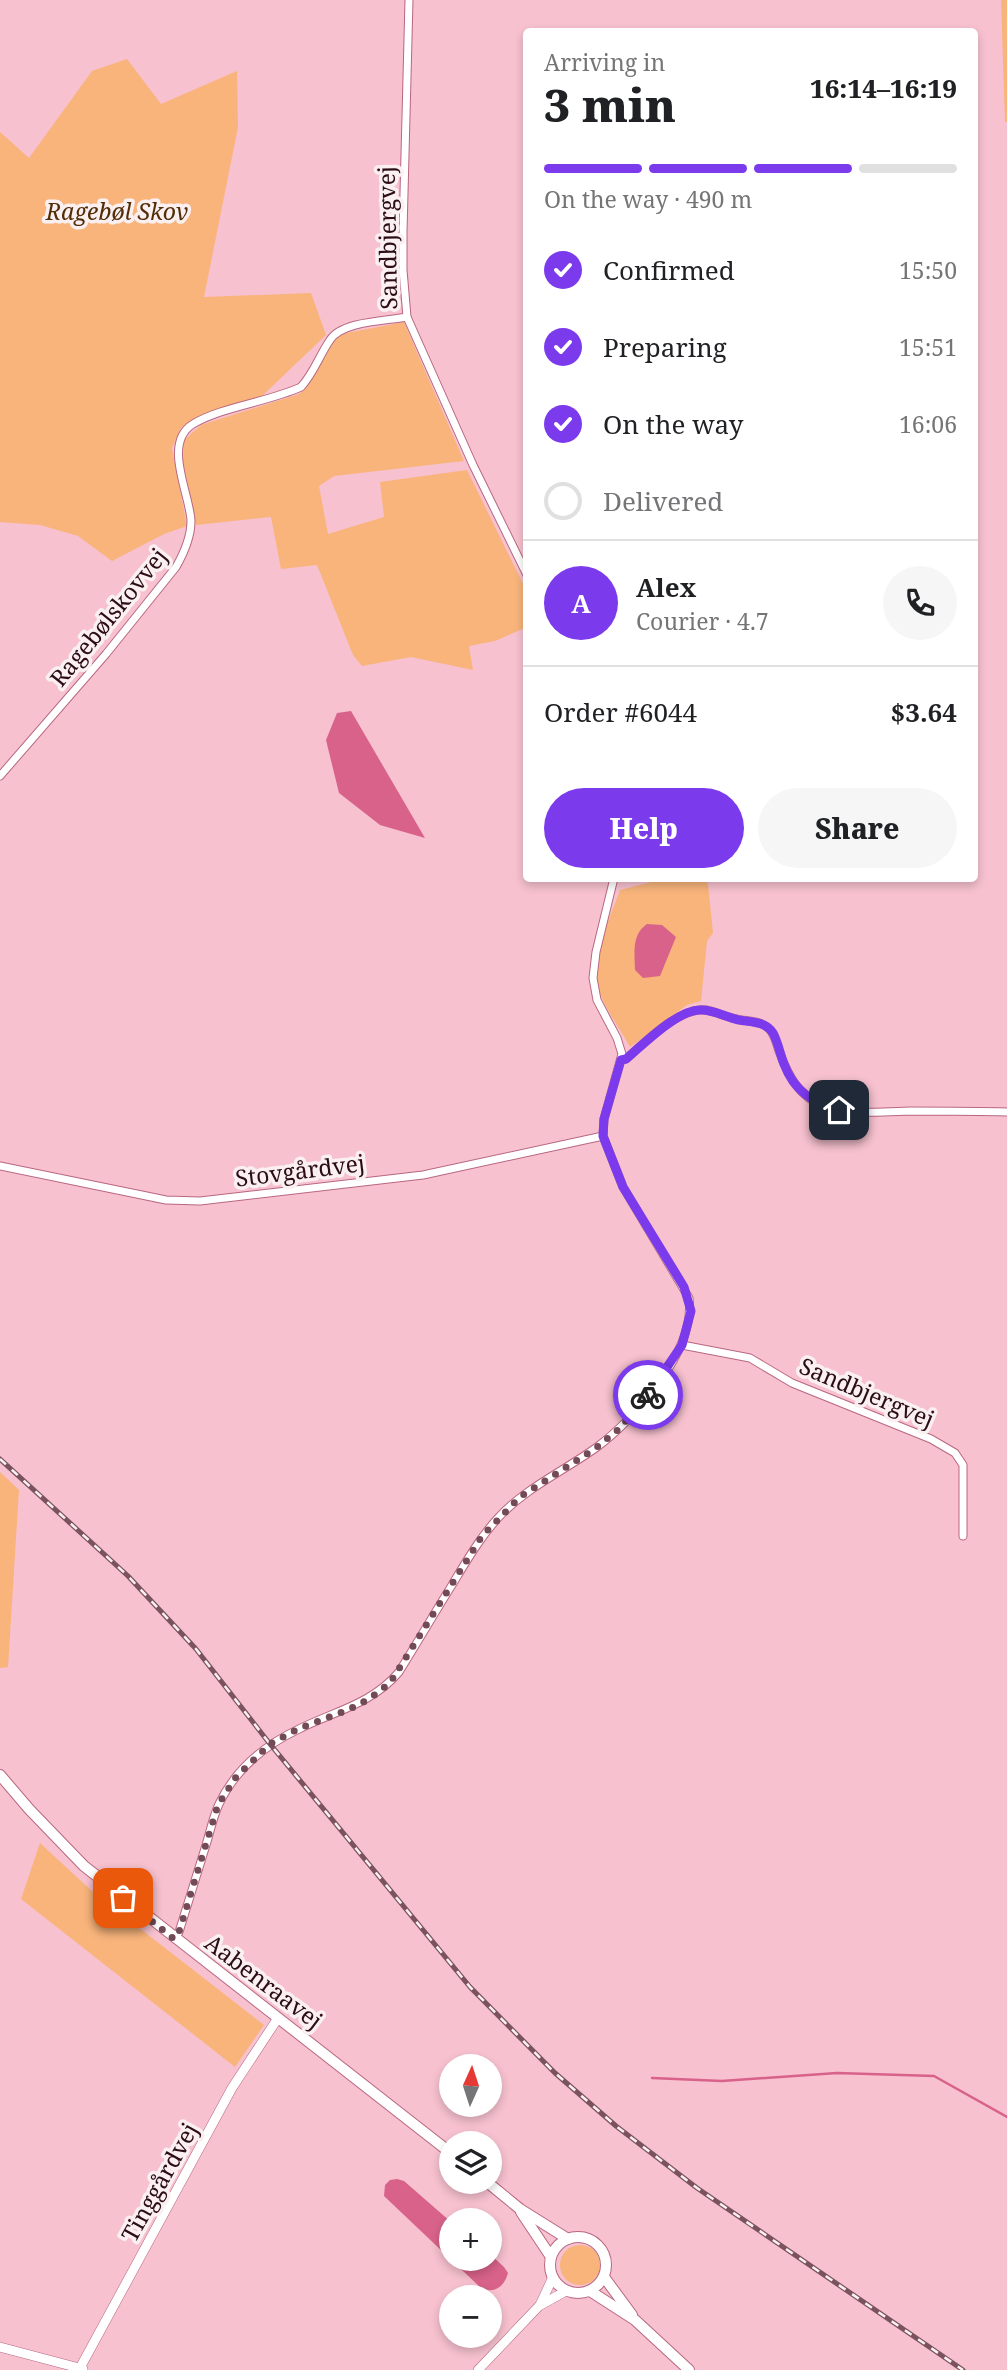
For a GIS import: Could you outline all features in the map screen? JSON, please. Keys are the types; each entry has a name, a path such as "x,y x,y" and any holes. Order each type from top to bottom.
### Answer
{"main road":[{"name":"Aabenraavej","path":"0,1775 84,1866 439,2144"},
{"path":"502,2194 520,2209 568,2239"},
{"path":"520,2209 551,2257 553,2277 566,2291 590,2291 604,2277 606,2262 600,2247 585,2238 568,2239 561,2243 551,2257"},
{"path":"604,2277 635,2320"},
{"path":"590,2291 635,2320 689,2370"}],"street":[{"name":"Sandbjergvej","path":"409,0 402,232 402,270 407,317 467,453 523,567"},
{"name":"Ragebølskovvej","path":"0,776 106,654 176,567 185,551 191,520 180,467 179,447 184,432 204,419 301,387 311,376 330,339 338,331 352,326 407,317"},
{"path":"174,1939 179,1932 218,1805 236,1777 270,1744 300,1728 348,1710 369,1699 390,1683 482,1536 520,1497 596,1448 619,1429 655,1387 682,1345 691,1311 689,1298 623,1187 603,1136 604,1119 621,1060 617,1038 597,1000 593,978 596,952 613,882"},
{"path":"621,1060 626,1059 676,1018 692,1010 706,1010 761,1023 769,1028 774,1034 786,1070 797,1088 822,1105 839,1110 867,1112 1007,1112"},
{"name":"Stovgårdvej","path":"0,1166 166,1200 200,1201 423,1175 603,1136"},
{"name":"Sandbjergvej","path":"682,1345 750,1358 792,1383 918,1434 955,1453 963,1465 962,1536"},
{"name":"Tinggårdvej","path":"82,2369 232,2088 278,2018"},
{"path":"539,2306 553,2277"},
{"path":"478,2370 539,2306 566,2291"},
{"path":"0,2347 82,2369"}],"green space":[{"path":"1001,0 1007,0 1007,122 1005,122"},
{"name":"Ragebøl Skov","path":"127,59 161,104 237,71 238,127 204,297 311,293 326,335 262,396 201,417 181,428 172,448 187,526 164,534 112,561 78,536 40,525 0,522 0,132 29,158 92,71"},
{"path":"404,322 464,461 334,476 319,486 328,534 384,517 380,482 467,470 523,584 523,629 495,641 469,646 473,670 411,657 362,666 353,655 317,565 281,569 271,517 196,525 183,462 184,440 201,425 299,394 306,388 329,348 341,334"},
{"path":"651,882 706,882 713,933 707,941 701,1001 687,1005 630,1047 608,1011 597,977 599,952 620,890"},
{"path":"0,1472 19,1490 8,1667 0,1668"},
{"path":"40,1843 93,1892 264,2025 235,2067 21,1899"},
{"path":"580,2245 594,2251 600,2265 594,2279 580,2285 566,2279 560,2265 566,2251"}],"shaded area":[{"path":"351,711 425,838 380,825 339,793 326,740 337,713"},
{"path":"647,924 662,925 676,937 660,976 643,978 635,970 635,945 638,933"},
{"path":"390,2180 404,2181 439,2212 439,2248 384,2196 385,2185"},
{"path":"502,2265 508,2273 501,2285 478,2285 463,2271 502,2271"}],"waterway":[{"path":"652,2078 722,2081 837,2073 934,2076 1007,2117"}],"railway":[{"path":"0,1459 128,1576 196,1649 270,1744 470,1987 555,2073 616,2126 697,2188 963,2370"}],"way so far":[{"path":"123,1898 174,1939 179,1932 218,1805 236,1777 270,1744 300,1728 348,1710 369,1699 390,1683 482,1536 520,1497 596,1448 619,1429 648,1395"}],"route":[{"path":"648,1395 682,1345 691,1311 684,1287 623,1187 603,1136 604,1119 621,1060 626,1059 676,1018 692,1010 706,1010 761,1023 769,1028 774,1034 786,1070 797,1088 810,1099 839,1110"}]}
